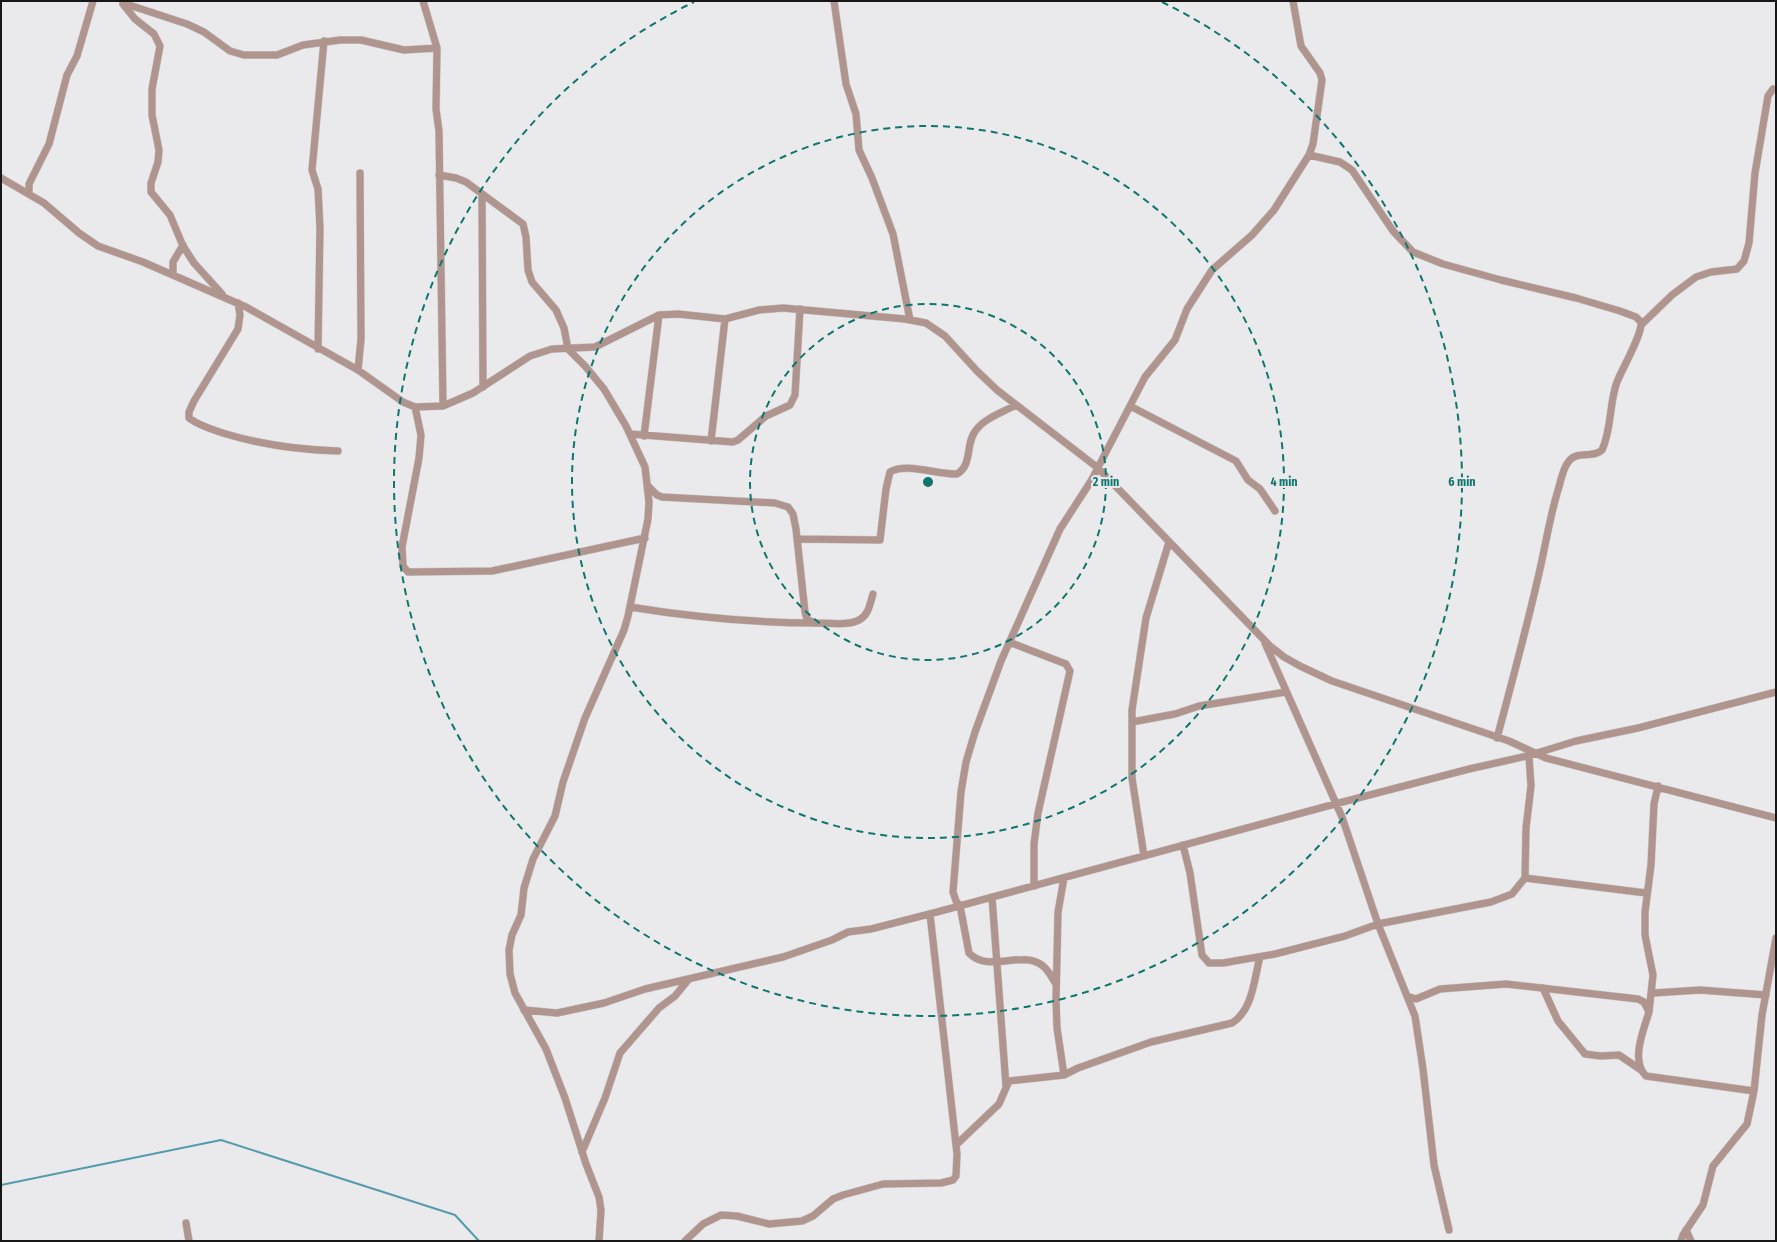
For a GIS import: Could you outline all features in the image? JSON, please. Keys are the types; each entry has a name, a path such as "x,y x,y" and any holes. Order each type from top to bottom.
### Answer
{"street":[{"path":"29,194 29,184 49,144 67,75 77,56 93,1"},
{"path":"423,1 437,48 436,108 439,175 443,406"},
{"path":"834,1 846,84 856,114 859,150 872,178 893,234 910,320"},
{"path":"1056,984 1043,966 1037,963 1025,960 996,963 978,960 969,953 960,906 954,896 953,886 958,845 961,792 966,762 975,732 1009,642 1060,529 1098,468 1151,369 1172,347 1187,309 1212,270 1238,248 1267,219 1294,182 1310,155 1313,144 1322,80 1320,73 1301,46 1292,1"},
{"path":"122,2 187,24 204,32 230,51 244,55 277,54 304,45 324,41 361,40 404,50 437,48"},
{"path":"122,2 135,19 154,34 160,46 151,102 159,156 150,189 152,195 170,215 183,245 199,270 224,296"},
{"path":"318,349 320,306 320,221 318,189 312,170 324,41"},
{"path":"1497,738 1537,582 1550,515 1560,481 1568,462 1572,457 1578,455 1596,454 1602,450 1616,383 1642,324 1672,295 1696,277 1711,272 1737,269 1744,261 1749,243 1758,147 1768,96 1773,89"},
{"path":"1310,155 1340,162 1352,170 1393,231 1413,252 1443,264 1576,298 1620,311 1636,317 1642,324"},
{"path":"358,370 361,339 360,173"},
{"path":"439,175 456,178 466,182 482,196 523,224 526,237 529,277 561,319 568,349 585,366 604,389 630,434 645,467 648,486 649,510 645,538 624,630 579,735 563,782 555,816 536,850 524,888 521,915 512,935 509,950 510,974 513,987 524,1010 538,1033 561,1086 582,1152 599,1197 602,1210 599,1241"},
{"path":"1,178 56,212 79,233 98,246 173,275 238,303 358,370 403,402 415,407 433,408 443,406 483,387 530,356 552,349 595,347 658,315 678,314 725,319 759,310 783,308 910,320 926,323 945,336 977,371 1016,405 1098,468 1262,637 1284,657 1332,682 1497,738 1532,755 1658,786 1776,818"},
{"path":"482,196 483,387"},
{"path":"173,275 173,262 183,245"},
{"path":"238,303 240,315 238,329 194,401 189,412 189,418 214,430 269,445 291,449 338,451"},
{"path":"630,434 733,442 738,440 766,416 783,409 792,403 794,395 800,309"},
{"path":"644,436 658,315"},
{"path":"711,441 725,319"},
{"path":"797,539 880,540 886,489 890,472 897,469 910,469 957,474 964,469 975,431 992,418 1016,405"},
{"path":"1130,406 1236,461 1248,480 1260,489 1275,511"},
{"path":"415,407 421,435 419,458 402,547 403,566 408,572 492,571 645,538"},
{"path":"648,486 657,495 662,497 788,506 793,514 805,612 807,619 814,623"},
{"path":"1144,856 1132,778 1132,722 1135,685 1142,652 1146,618 1169,542"},
{"path":"630,607 733,620 838,623 858,621 869,609 873,594"},
{"path":"1262,637 1295,713 1308,738 1334,804 1344,824 1378,924 1415,1016 1436,1175 1449,1230"},
{"path":"1009,642 1066,664 1070,671 1038,813 1034,844 1034,886"},
{"path":"1132,722 1175,714 1199,706 1286,692"},
{"path":"524,1010 557,1013 604,1003 645,989 783,957 832,940 848,932 871,929 930,914 1334,804 1469,769 1532,755 1576,741 1638,728 1776,692"},
{"path":"1183,845 1190,873 1204,958 1208,963 1260,957 1331,940 1378,924 1491,902 1512,894 1525,878 1526,828 1531,786 1532,755"},
{"path":"1641,1070 1640,1045 1650,1012 1653,993 1654,975 1645,924 1646,893 1651,865 1654,804 1658,786"},
{"path":"1766,815 1776,822"},
{"path":"1064,878 1058,912 1056,984 1056,1017 1064,1075"},
{"path":"1525,878 1646,893"},
{"path":"992,897 1006,1086"},
{"path":"685,1241 703,1224 721,1215 737,1216 768,1224 802,1221 814,1216 833,1199 843,1195 883,1184 941,1183 953,1180 956,1176 956,1145 930,914"},
{"path":"1681,1241 1686,1230 1703,1205 1713,1166 1747,1124 1754,1091 1766,995 1776,938"},
{"path":"956,1145 999,1104 1009,1081 1064,1075 1078,1068 1151,1042 1232,1023 1241,1017 1249,1000 1260,957"},
{"path":"582,1152 603,1103 620,1053 658,1008 675,996 690,979"},
{"path":"1407,996 1416,999 1440,989 1506,984 1638,999 1644,1002 1650,1012"},
{"path":"1543,988 1558,1021 1585,1054 1595,1056 1619,1055 1641,1070 1646,1076 1754,1091"},
{"path":"1653,993 1700,990 1766,995"},
{"path":"186,1223 188,1241"},
{"path":"1686,1230 1691,1241"}],"waterway":[{"path":"1,1185 221,1140 455,1215 479,1241"}]}
